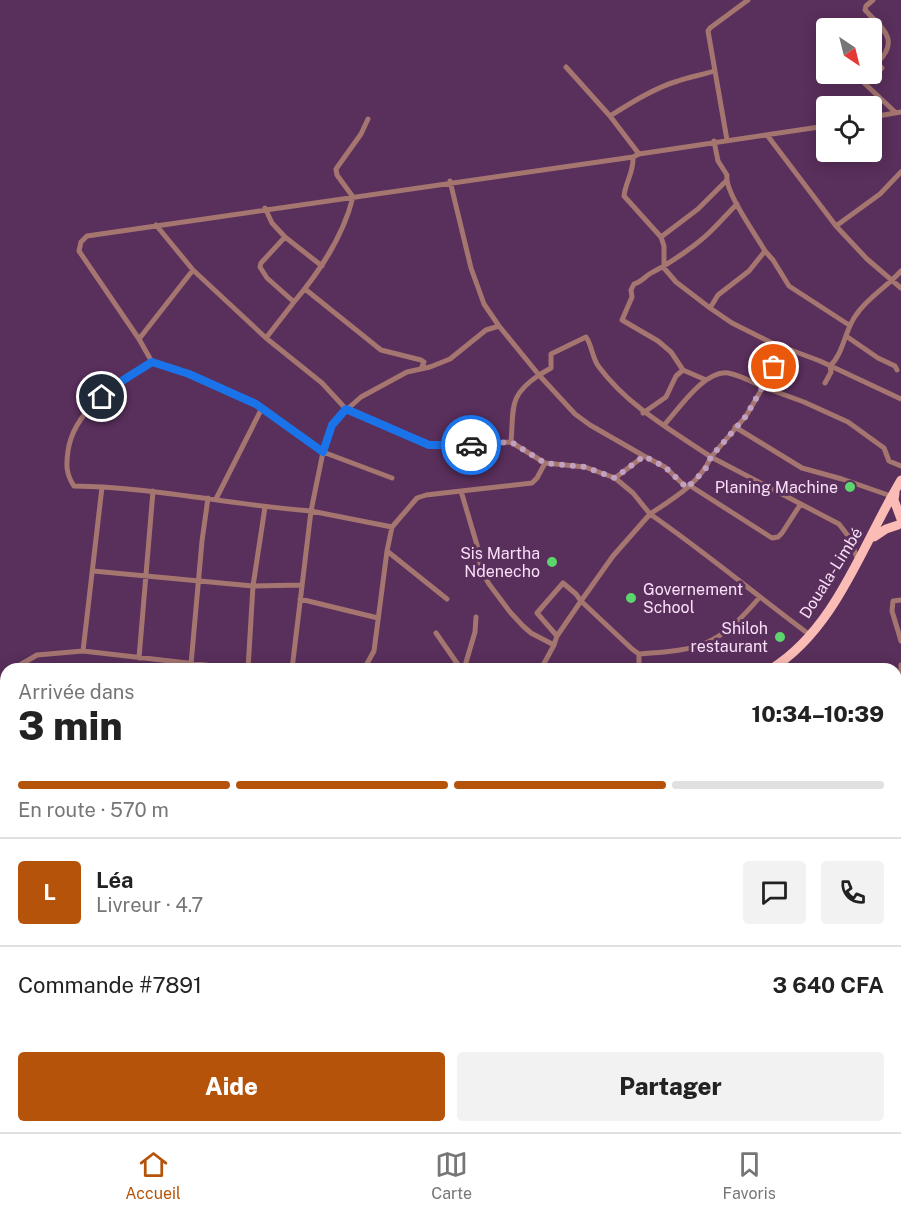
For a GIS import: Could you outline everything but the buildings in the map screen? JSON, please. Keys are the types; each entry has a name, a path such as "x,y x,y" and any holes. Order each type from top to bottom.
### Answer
{"highway":[{"name":"Douala-Limbé","path":"779,663 810,635 831,606 872,538 901,480"},
{"path":"893,493 900,522"},
{"path":"883,515 900,522"},
{"path":"872,538 900,522"}],"street":[{"path":"727,140 708,32 710,28 748,0"},
{"path":"873,0 865,10 888,36 888,47 884,57 877,63 882,68 870,80 863,79 862,81 898,112"},
{"path":"566,67 610,116 639,154"},
{"path":"610,116 678,80 690,79 714,71"},
{"path":"882,115 898,112"},
{"path":"353,197 337,175 336,169 361,134 368,119"},
{"path":"392,478 323,452 262,408 208,382 152,362 79,251 81,242 87,236 265,208 633,157 714,141 816,128"},
{"path":"768,135 836,226 867,259 901,288"},
{"path":"661,237 698,209 726,181 728,175 718,161 714,141"},
{"path":"633,157 632,170 624,196 661,237 664,246 664,268 676,282 732,323 901,399"},
{"path":"836,226 880,194 901,172"},
{"path":"450,181 471,268 484,304 539,375 575,414 590,425 665,467 688,487 772,538 782,533 800,505"},
{"path":"726,181 765,251 789,286 849,325"},
{"path":"266,338 322,267 353,197"},
{"path":"706,380 683,370 671,352 658,341 622,320 632,297 631,290 634,284 639,283 654,271 664,268 675,257 711,231 737,204"},
{"path":"265,208 272,223 285,237 322,267"},
{"path":"156,225 193,270 266,338 322,383 346,409 429,445 511,442 545,463 585,467 615,478 628,488 650,514 696,546 759,598 810,635"},
{"path":"285,237 260,267 267,278 294,302"},
{"path":"710,308 718,295 749,271 765,251"},
{"path":"139,339 193,270"},
{"path":"830,366 834,363 849,325 862,307 901,271"},
{"path":"305,289 381,350 424,362 421,369"},
{"path":"293,663 310,511 323,452 332,425 346,409 371,391 407,372 450,359 486,330 499,326"},
{"path":"846,336 895,366 897,370"},
{"path":"511,442 516,396 527,383 551,368 551,354 586,337 598,366 643,413 655,418 711,457 839,524 849,537 858,560"},
{"path":"544,663 557,636 614,556 650,514 688,487 705,470 711,457 746,416 785,348"},
{"path":"152,362 117,384 87,410 70,440 66,470 74,486 153,491 310,511 392,527"},
{"path":"825,382 831,372 830,366"},
{"path":"643,413 666,397 676,376 683,370"},
{"path":"664,425 706,380 715,374 725,373 804,402 848,422 871,438 875,444 878,443 884,448 890,461 901,466"},
{"path":"216,499 262,408"},
{"path":"735,427 802,468 893,493"},
{"path":"615,478 644,456"},
{"path":"369,663 374,651 392,527 417,498 426,495 532,483 545,463"},
{"path":"83,651 102,487"},
{"path":"139,658 153,491"},
{"path":"461,491 477,545 481,570 489,584 523,626 554,645"},
{"path":"191,663 208,498"},
{"path":"248,663 254,586 265,507"},
{"path":"387,551 447,599"},
{"path":"93,571 254,586 302,585"},
{"path":"557,636 537,612 563,583 639,654 705,645 733,626 759,598"},
{"path":"300,599 378,618"},
{"path":"901,600 893,601 892,611 901,641"},
{"path":"465,663 475,632 476,617"},
{"path":"436,633 458,663"},
{"path":"23,663 37,655 83,651 182,663"},
{"path":"639,654 639,663"}],"way so far":[{"path":"471,445 511,442 545,463 585,467 615,478 644,456 665,467 687,488 705,470 711,457 735,427 743,421 774,367"}],"place":[{"name":"Planing Machine","path":"850,487"},
{"name":"Sis Martha Ndenecho","path":"552,562"},
{"name":"Governement School","path":"631,598"},
{"name":"Shiloh restaurant","path":"780,637"}],"route":[{"path":"102,397 117,384 152,362 189,374 256,404 323,452 334,421 346,409 429,445 471,445"}]}
